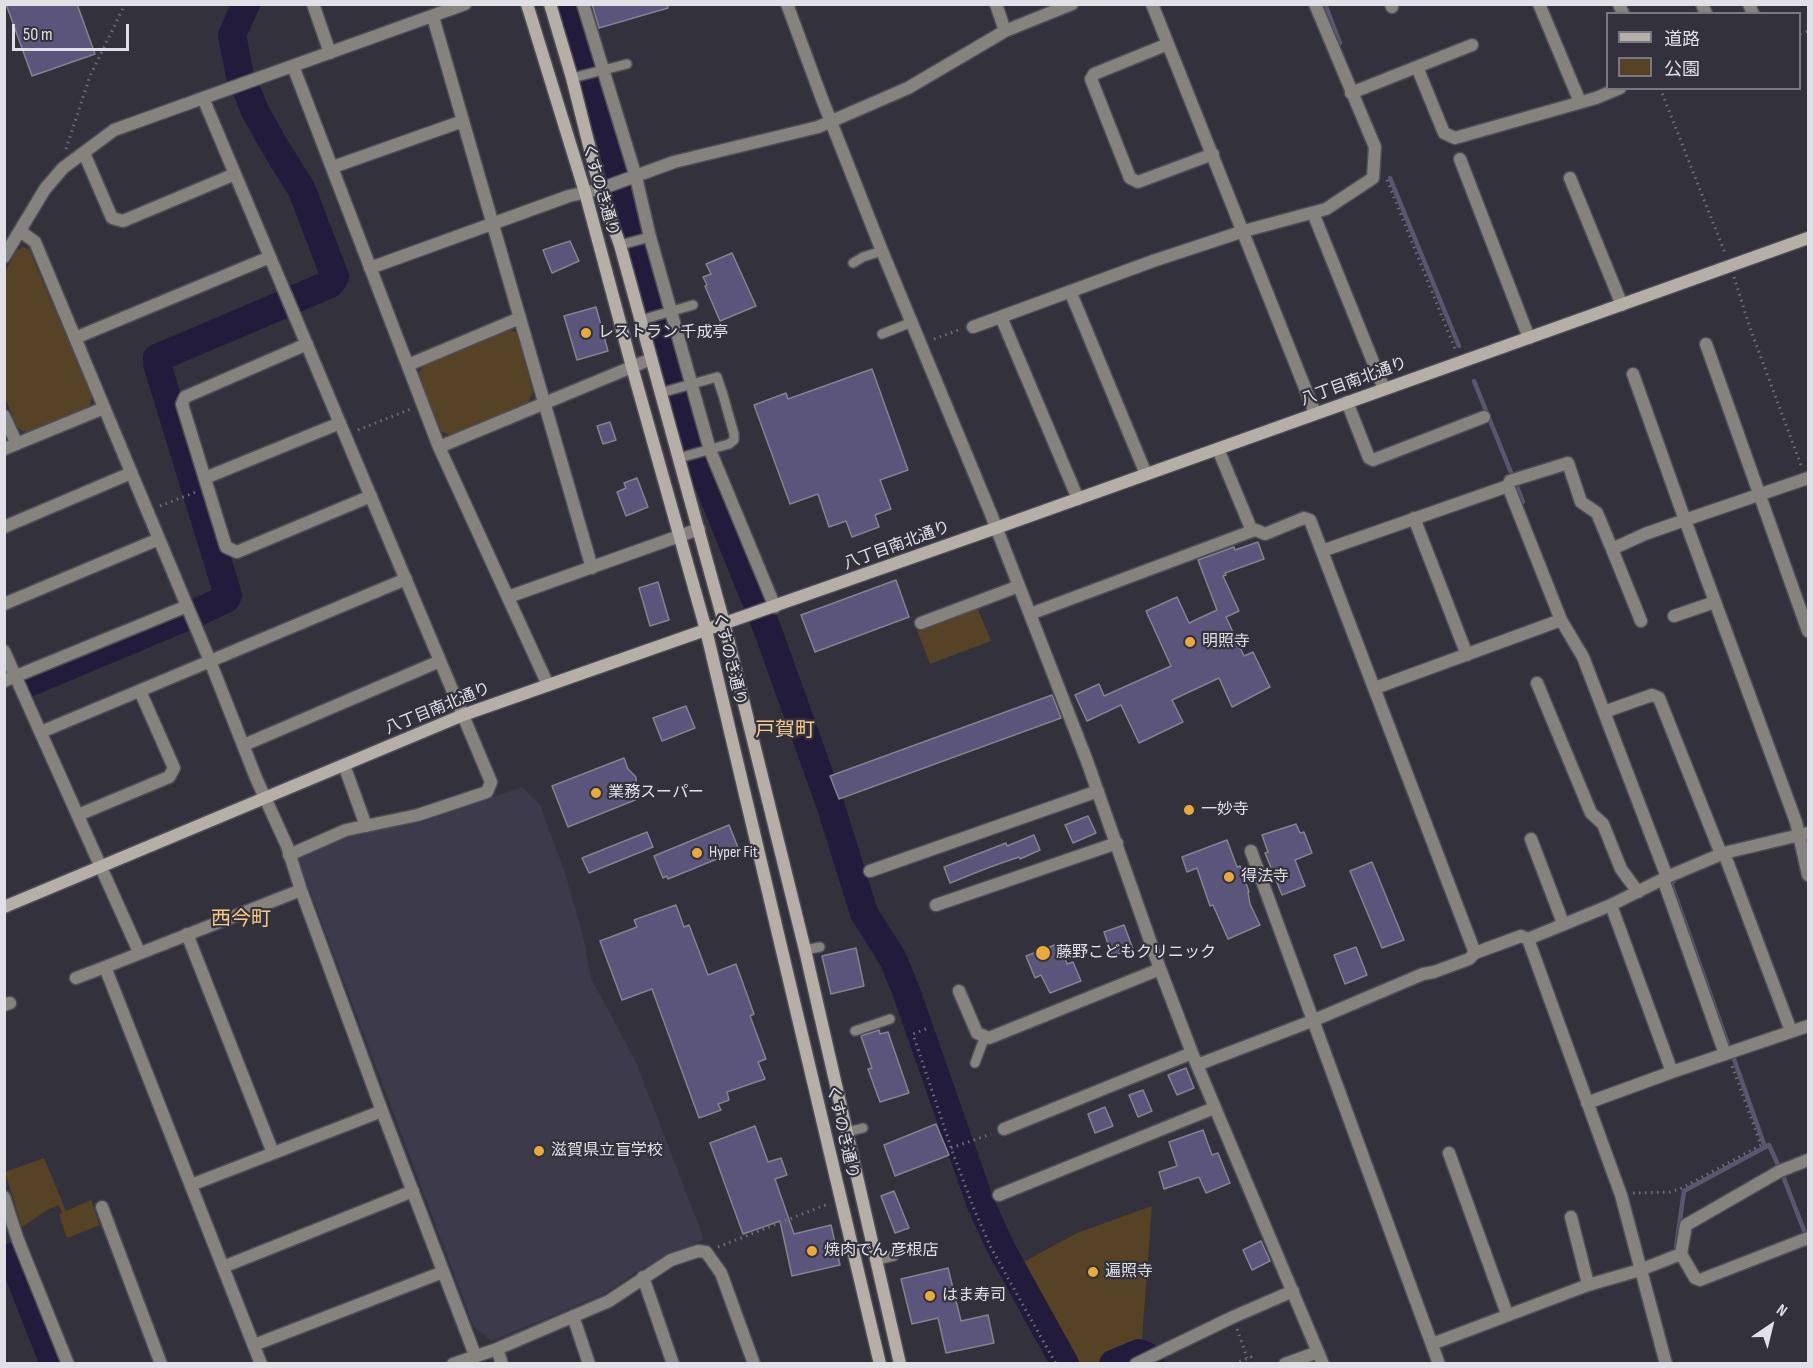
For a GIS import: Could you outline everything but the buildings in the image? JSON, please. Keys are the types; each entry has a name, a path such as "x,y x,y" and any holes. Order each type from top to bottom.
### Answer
{"main road":[{"name":"くすのき通り","path":"527,4 585,192 706,630 880,1364"},
{"name":"くすのき通り","path":"550,4 578,76 600,189 626,244 646,318 651,359 724,623 805,950 900,1364"},
{"name":"八丁目南北通り","path":"4,907 463,715 765,610 1809,238"}],"street":[{"path":"313,4 330,53"},
{"path":"6,248 20,231 45,189 63,168 114,130 465,4"},
{"path":"583,4 707,450 765,610"},
{"path":"787,4 882,251 1030,614 1098,791 1117,843 1127,884 1192,1053 1320,1358 1285,1364"},
{"path":"996,4 1005,31"},
{"path":"370,268 493,223 615,184 674,162 818,127 908,88 1005,31 1072,4"},
{"path":"1152,4 1316,413"},
{"path":"974,327 1244,231 1313,213 1326,208 1373,178 1375,147 1315,4"},
{"path":"1539,4 1580,102"},
{"path":"433,17 591,568"},
{"path":"1168,44 1094,74 1091,79 1130,178 1138,182 1213,154"},
{"path":"1351,93 1472,45"},
{"path":"293,66 439,447 548,685"},
{"path":"1417,67 1444,133 1455,138 1614,90"},
{"path":"203,98 491,783 487,792 418,815 333,834 290,855"},
{"path":"333,167 463,120"},
{"path":"84,153 112,218 123,221 235,174"},
{"path":"1460,159 1529,338"},
{"path":"1570,178 1622,305"},
{"path":"1313,213 1384,389"},
{"path":"20,231 35,242 290,855 382,1111 475,1355"},
{"path":"75,338 270,257"},
{"path":"1070,291 1146,474"},
{"path":"1001,317 1078,499"},
{"path":"408,365 520,318"},
{"path":"307,344 184,397 182,404 226,547 237,552 371,496"},
{"path":"1706,344 1809,631"},
{"path":"439,447 651,359"},
{"path":"1633,374 1715,602 1804,834 1809,875"},
{"path":"1347,402 1369,458 1373,460 1484,417"},
{"path":"4,449 104,408"},
{"path":"4,416 17,444"},
{"path":"205,478 343,429"},
{"path":"1218,449 1252,531"},
{"path":"1322,551 1508,486 1510,481 1568,463 1581,502 1597,513 1641,621"},
{"path":"4,527 132,474"},
{"path":"1612,549 1645,534 1808,479"},
{"path":"1508,486 1561,620 1583,657 1604,711 1726,1053"},
{"path":"1030,614 1252,531 1256,530 1265,534 1304,518 1310,520 1475,952"},
{"path":"1414,518 1467,655"},
{"path":"508,597 699,529"},
{"path":"4,604 159,539"},
{"path":"41,732 406,579"},
{"path":"921,623 1019,586"},
{"path":"1674,616 1715,602"},
{"path":"10,679 186,606"},
{"path":"1375,688 1561,620"},
{"path":"4,651 10,679 41,732 139,952"},
{"path":"244,745 440,662"},
{"path":"1537,683 1591,813 1603,824 1621,869 1638,892"},
{"path":"78,816 169,777 174,768 140,691"},
{"path":"1604,711 1652,694 1659,698 1723,853 1791,1031"},
{"path":"344,765 366,825"},
{"path":"870,871 1098,791"},
{"path":"1528,939 1611,905 1723,853 1804,834"},
{"path":"1532,839 1563,923"},
{"path":"936,905 1117,843"},
{"path":"1251,851 1439,1364"},
{"path":"76,978 301,890"},
{"path":"1611,905 1672,1072"},
{"path":"187,934 273,1153"},
{"path":"1197,1065 1312,1021 1423,974 1469,959 1475,952 1521,936 1528,939 1621,1195 1666,1364"},
{"path":"105,967 261,1364"},
{"path":"959,991 977,1033 989,1038 1116,984 1160,969"},
{"path":"1587,1103 1809,1026"},
{"path":"1004,1129 1192,1053"},
{"path":"999,1195 1214,1108"},
{"path":"190,1185 382,1111"},
{"path":"1449,1153 1507,1314"},
{"path":"1809,1160 1780,1171 1686,1225 1681,1254 1695,1278 1700,1280 1809,1238"},
{"path":"223,1267 413,1191"},
{"path":"4,1197 18,1240 68,1364"},
{"path":"102,1207 161,1364"},
{"path":"1571,1217 1588,1284"},
{"path":"4,1244 18,1240"},
{"path":"453,1364 497,1349 609,1301 672,1260 698,1251 706,1252 721,1273 754,1364"},
{"path":"1432,1344 1588,1284 1640,1270 1681,1254"},
{"path":"254,1345 443,1272"},
{"path":"643,1277 673,1364"},
{"path":"1143,1360 1293,1291"},
{"path":"573,1316 590,1364"},
{"path":"497,1349 502,1364"}],"lane":[{"path":"578,76 627,64"},
{"path":"626,244 647,238"},
{"path":"853,263 882,251"},
{"path":"646,318 693,305"},
{"path":"882,334 912,322"},
{"path":"660,393 717,377 723,395 734,440 729,444 679,458"},
{"path":"805,950 820,947"},
{"path":"855,1031 890,1019"},
{"path":"975,1063 985,1036"},
{"path":"847,1132 863,1128"},
{"path":"877,1260 894,1256"}],"path":[{"path":"72,161 66,150 90,76 125,4"},
{"path":"1661,90 1727,257"},
{"path":"1373,178 1387,180 1457,354"},
{"path":"1733,275 1750,328 1804,474 1808,479"},
{"path":"921,344 967,327 974,327"},
{"path":"343,429 422,405"},
{"path":"147,512 193,493"},
{"path":"926,1029 913,1034 952,1148 990,1246 1056,1364"},
{"path":"1621,1195 1670,1192 1682,1188 1761,1146 1726,1053"},
{"path":"952,1148 1004,1129"},
{"path":"712,1250 828,1204"},
{"path":"1233,1317 1247,1358"},
{"path":"1234,1364 1251,1357 1254,1364"}],"shaded area":[{"name":"滋賀県立盲学校","path":"522,787 540,805 565,873 583,936 591,978 636,1062 704,1239 640,1270 606,1293 492,1341 474,1327 298,859 347,835 420,823"}],"green space":[{"path":"23,247 29,249 92,396 90,405 30,432 22,431 17,427 5,397 5,272 16,251"},
{"path":"508,329 517,333 533,392 528,403 450,435 441,431 418,374 424,364"},
{"path":"977,607 991,641 930,664 917,630"},
{"path":"44,1158 66,1211 91,1200 100,1225 67,1238 59,1215 62,1213 59,1205 47,1210 22,1227 5,1172"},
{"path":"1152,1206 1141,1351 1133,1347 1099,1363 1071,1363 1016,1266 1077,1233"}],"waterway":[{"path":"240,76 232,35 246,4"},
{"path":"572,4 706,478 768,631 831,807 864,913 893,959 906,991 981,1205 1002,1250 1065,1364"},
{"path":"1325,4 1340,43"},
{"path":"247,91 255,111 302,190 335,277 330,284 297,298"},
{"path":"1390,178 1459,346"},
{"path":"198,612 226,599 228,595 157,358 282,305"},
{"path":"1474,381 1512,475"},
{"path":"1516,484 1523,502"},
{"path":"28,683 183,618"},
{"path":"1674,881 1671,883 1729,1047"},
{"path":"1734,1059 1765,1147"},
{"path":"1676,1248 1684,1191 1769,1145 1779,1167"},
{"path":"1783,1176 1805,1233"},
{"path":"12,1257 54,1364"},
{"path":"1113,1364 1139,1353 1145,1355 1151,1364"}],"place":[{"name":"レストラン 千成亭","path":"586,333"},
{"name":"明照寺","path":"1190,642"},
{"name":"業務スーパー","path":"596,793"},
{"name":"一妙寺","path":"1189,810"},
{"name":"Hyper Fit","path":"697,853"},
{"name":"得法寺","path":"1229,877"},
{"name":"藤野こどもクリニック","path":"1043,953"},
{"name":"滋賀県立盲学校","path":"539,1151"},
{"name":"焼肉でん 彦根店","path":"812,1251"},
{"name":"遍照寺","path":"1093,1272"},
{"name":"はま寿司","path":"930,1296"}],"district":[{"name":"戸賀町","path":"785,731"},
{"name":"西今町","path":"241,920"}]}
